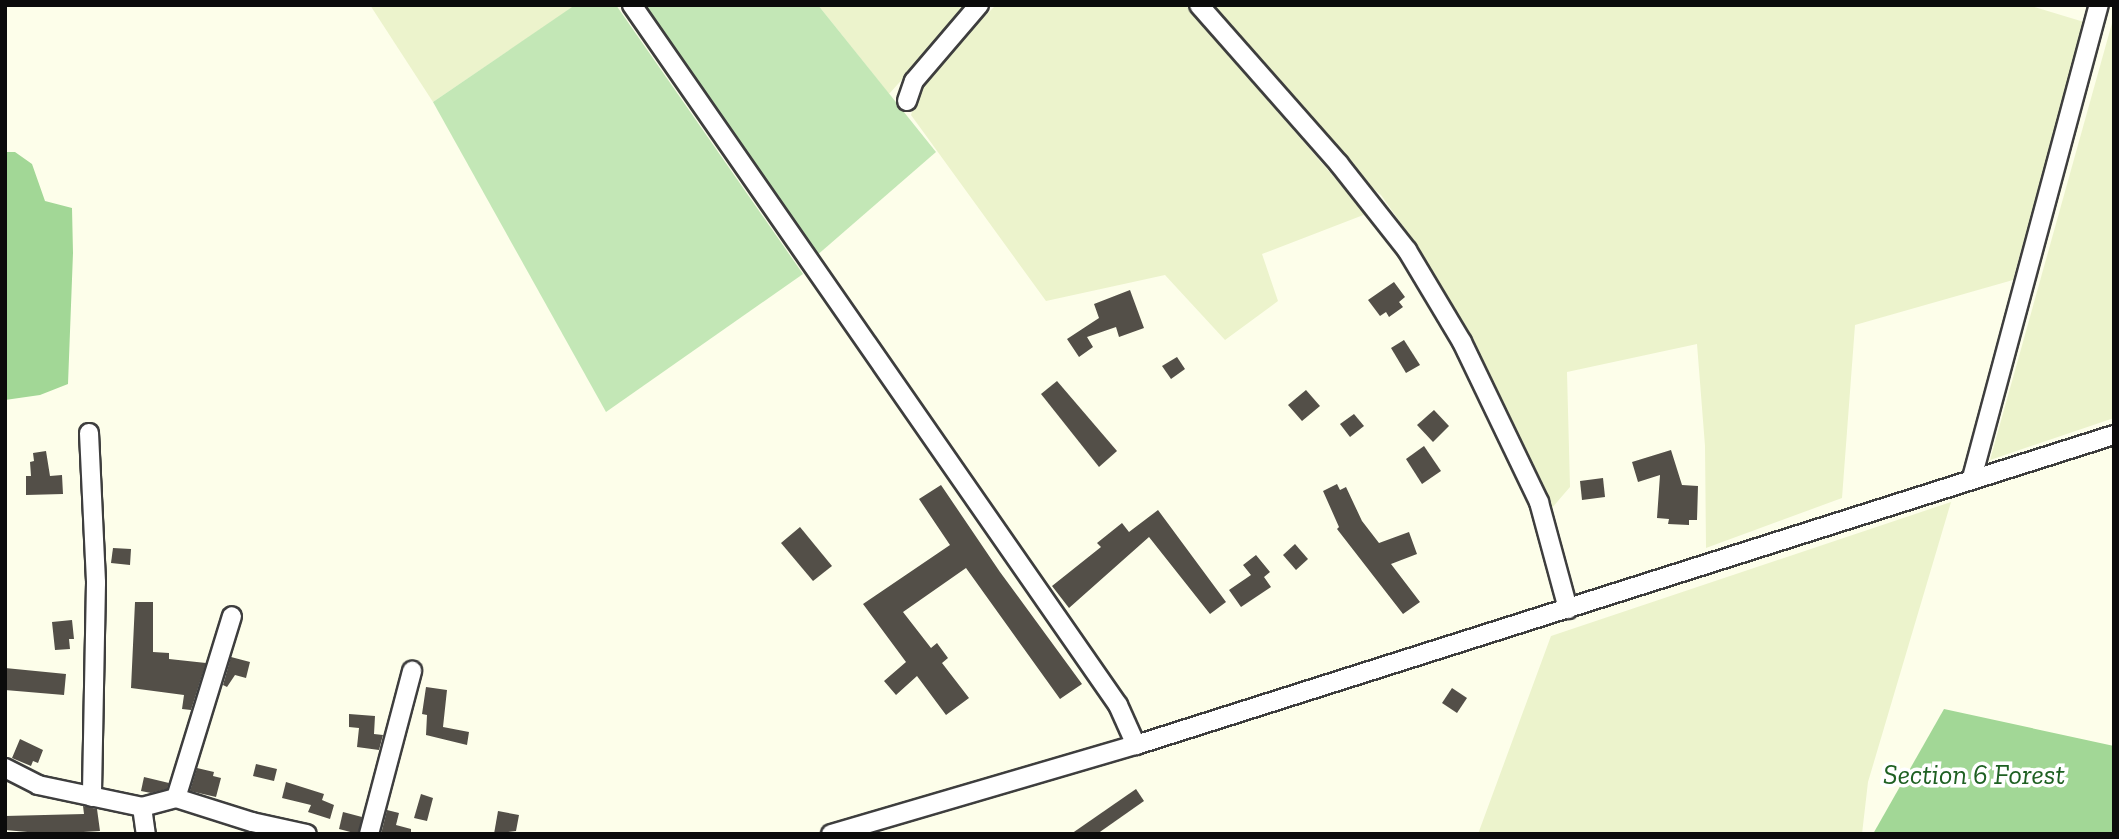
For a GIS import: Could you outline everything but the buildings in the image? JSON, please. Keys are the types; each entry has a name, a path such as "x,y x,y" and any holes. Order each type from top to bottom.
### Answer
{"street":[{"path":"632,5 1118,705 1136,745"},
{"path":"907,101 914,81 979,5"},
{"path":"1199,5 1339,164 1407,250 1462,342 1539,502 1568,609"},
{"path":"1972,478 2099,5"},
{"path":"89,433 96,583 92,797"},
{"path":"831,834 1136,745 2114,435"},
{"path":"176,798 232,616"},
{"path":"369,834 412,671"},
{"path":"5,768 38,785 92,797 108,797 142,807 176,798 252,822 307,834"},
{"path":"142,807 146,834"}],"green space":[{"path":"370,5 576,5 433,102"},
{"path":"575,5 616,5 803,274 606,412 433,102"},
{"path":"642,5 818,5 936,152 815,257"},
{"path":"818,5 969,5 889,94"},
{"path":"996,5 1185,5 1366,214 1262,254 1278,301 1225,340 1165,275 1046,301 911,115 919,90 937,64"},
{"path":"1205,5 2028,5 2084,22 2013,280 1855,325 1842,498 1706,548 1705,446 1697,344 1567,372 1570,487 1551,509 1507,427 1450,306 1405,229 1381,195 1349,169"},
{"path":"2114,16 2114,418 1990,460"},
{"path":"5,152 15,152 32,164 45,201 72,208 73,253 68,384 40,395 5,400"},
{"path":"1951,502 1868,782 1862,834 1478,834 1551,636"},
{"name":"Section 6 Forest","path":"1944,709 2114,746 2114,834 1873,834"}]}
